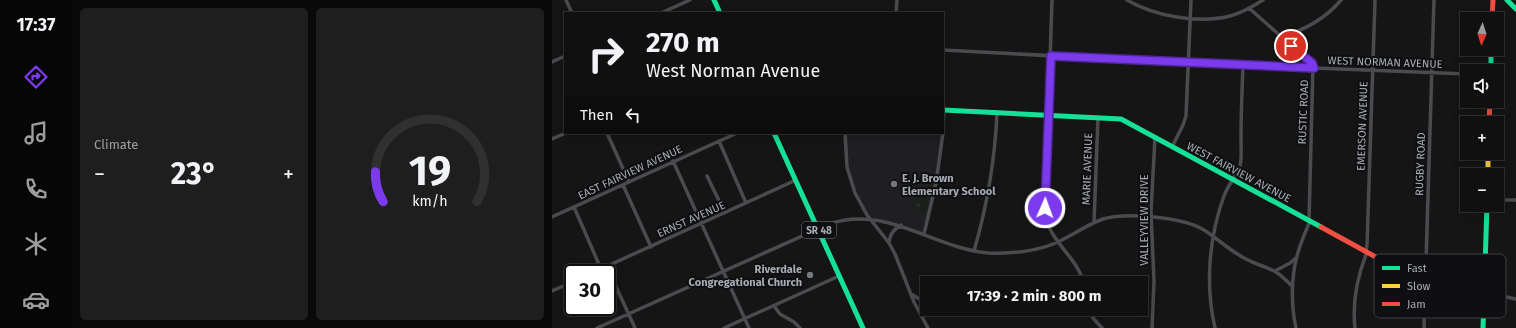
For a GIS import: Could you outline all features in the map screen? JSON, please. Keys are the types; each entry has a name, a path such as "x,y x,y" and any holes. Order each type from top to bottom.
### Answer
{"street":[{"path":"567,0 572,12"},
{"path":"663,12 690,0"},
{"path":"714,0 720,12"},
{"path":"896,12 897,0"},
{"path":"1052,0 1045,213 1050,231 1075,263 1081,276"},
{"path":"1127,0 1157,13 1190,18 1221,18 1230,16 1263,0"},
{"path":"1172,147 1186,116 1191,0"},
{"path":"1281,37 1299,31 1317,22 1333,9 1341,0"},
{"name":"EMERSON AVENUE","path":"1355,328 1354,308 1356,290 1359,275 1367,252 1375,0"},
{"name":"RUGBY ROAD","path":"1427,254 1434,0"},
{"path":"1492,12 1493,0"},
{"path":"1506,0 1516,8"},
{"name":"RUSTIC ROAD","path":"1249,8 1312,63 1314,68 1310,221 1297,257 1292,286 1293,310 1296,328"},
{"name":"WEST NORMAN AVENUE","path":"944,50 1188,63 1460,74"},
{"path":"552,62 564,56"},
{"path":"1215,328 1211,300 1210,271 1214,237 1222,202 1228,185 1240,164 1243,65"},
{"name":"WEST FAIRVIEW AVENUE","path":"944,110 1121,119 1374,256"},
{"path":"974,251 990,181 997,113"},
{"name":"MARIE AVENUE","path":"1094,223 1098,117"},
{"path":"552,139 564,134"},
{"path":"607,134 629,182"},
{"name":"EAST FAIRVIEW AVENUE","path":"552,217 735,134"},
{"name":"SR 48","path":"774,134 863,328"},
{"path":"844,134 849,175 859,202 870,220 889,243 899,261 928,328"},
{"path":"924,234 936,183 943,134"},
{"name":"VALLEYVIEW DRIVE","path":"1152,328 1153,260 1151,218 1154,137"},
{"path":"719,141 746,203"},
{"path":"673,161 749,328"},
{"path":"707,176 725,213"},
{"name":"ERNST AVENUE","path":"612,264 796,180"},
{"path":"623,185 651,247"},
{"path":"1504,200 1516,200"},
{"path":"574,207 599,264"},
{"path":"1485,254 1487,212"},
{"path":"597,328 818,228 844,219 870,220 901,225 952,246 974,251 1000,253 1020,252 1058,242 1094,223 1109,218 1121,216 1184,221 1194,224 1245,259 1275,272 1292,286"},
{"path":"889,243 892,231 901,225"},
{"path":"1275,272 1297,257"},
{"path":"724,328 839,276"},
{"path":"552,291 564,286"},
{"path":"616,287 634,328"},
{"path":"912,294 920,300"},
{"name":"WEST FAIRVIEW AVENUE","path":"1506,297 1516,299"},
{"path":"774,306 780,314 794,322 800,328"},
{"path":"1092,316 1102,328"},
{"name":"RUGBY ROAD","path":"1424,318 1424,328"},
{"path":"1483,318 1483,328"}],"shaded area":[{"name":"E. J. Brown Elementary School","path":"845,134 943,134 942,148 924,234 870,220 859,202 849,175"}],"green space":[{"path":"917,193 931,193 926,213 916,212"}],"traffic: fast":[{"path":"714,0 720,12"},
{"path":"1507,0 1516,9"},
{"path":"1491,56 1491,64"},
{"path":"944,110 1121,119 1321,227"},
{"path":"774,134 863,328"},
{"path":"1485,254 1487,212"},
{"path":"1483,318 1483,328"}],"traffic: slow":[{"path":"1488,160 1488,168"}],"traffic: jam":[{"path":"1492,12 1493,0"},
{"path":"1489,116 1490,108"},
{"path":"1321,227 1374,256"}],"place":[{"name":"E. J. Brown Elementary School","path":"894,184"},
{"name":"Riverdale Congregational Church","path":"810,275"}],"route":[{"path":"1045,208 1051,56 1314,68 1312,63 1291,46"}]}
